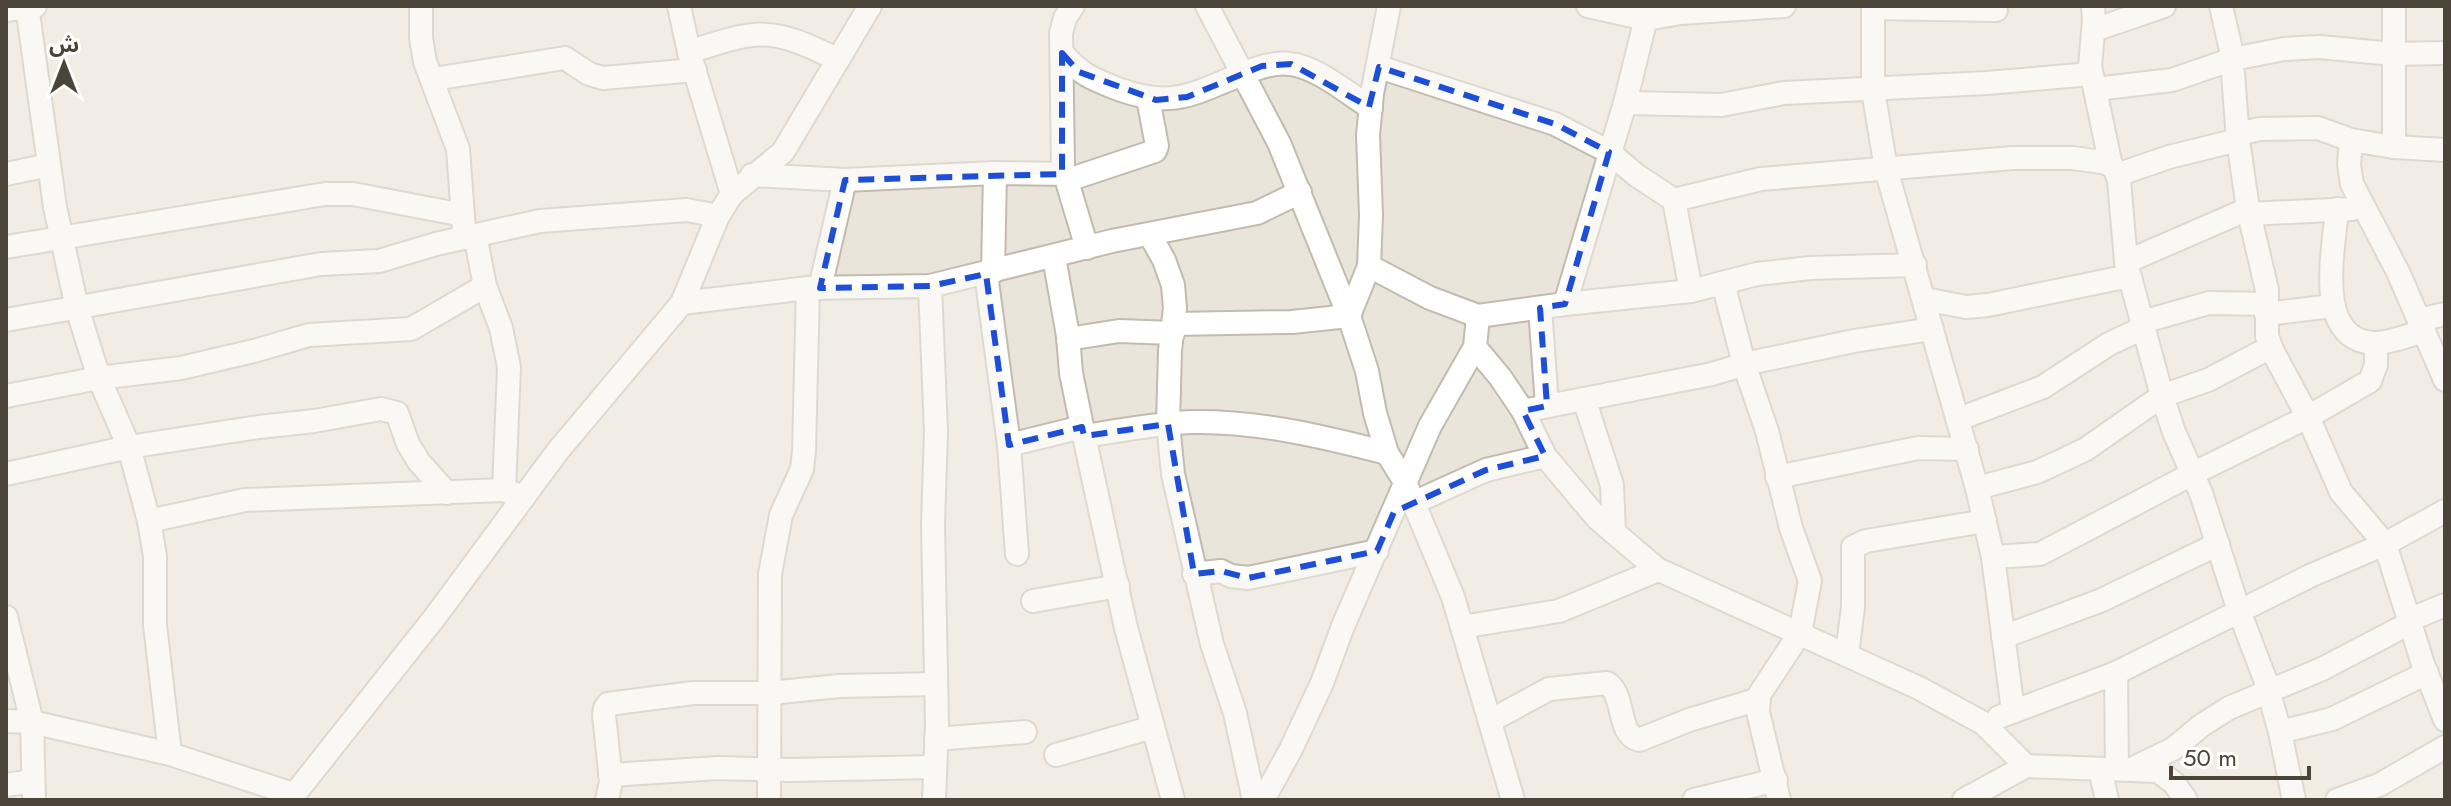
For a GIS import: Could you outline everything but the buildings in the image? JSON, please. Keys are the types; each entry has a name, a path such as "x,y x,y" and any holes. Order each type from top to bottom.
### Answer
{"street":[{"path":"421,6 423,50 458,149 468,229 501,328 509,367 514,493"},
{"path":"679,6 692,61 732,194"},
{"path":"6,721 32,722 170,754 292,797 331,751 514,493 557,452 682,303 718,216 732,194 783,152 870,6"},
{"path":"1073,6 1065,18 1061,33 1062,160 1087,248"},
{"path":"1207,6 1279,143 1349,316 1367,371 1387,453 1409,493 1453,597 1513,800"},
{"path":"1349,316 1369,266 1368,135 1389,6"},
{"path":"1588,6 1681,13 1784,6"},
{"path":"2093,6 2094,30 2089,57 2114,170 2127,269 2162,396 2218,544 2269,693 2294,800"},
{"path":"2094,30 2164,6"},
{"path":"2221,6 2233,73 2249,212 2264,266 2267,336 2341,492 2385,544 2445,720"},
{"path":"2394,6 2394,147"},
{"path":"24,7 61,239 77,308 99,378 129,447 149,521 155,556 155,625 170,754"},
{"path":"1996,10 1873,7 1873,90 1886,169 1959,419 1985,521 1993,557 2013,711"},
{"path":"1565,304 1625,103 1648,12"},
{"path":"434,79 565,58 589,74 603,78 692,61 740,35 760,34 802,41 838,60"},
{"path":"1625,103 1721,105 1784,93 2172,80 2231,60 2301,47 2393,54 2445,53"},
{"path":"1062,53 1079,72 1156,100 1187,97 1276,64 1305,67 1371,108"},
{"path":"1379,67 1555,124 1609,152 1636,175 1674,200 1691,291"},
{"path":"752,175 845,180 995,173 1067,177 1155,151 1157,146 1148,98"},
{"path":"2114,170 2260,129 2318,128 2351,140 2394,147 2445,150"},
{"path":"2351,140 2349,165 2352,184 2398,272 2445,380"},
{"path":"1674,200 1761,179 2013,158 2073,158 2108,163 2114,170"},
{"path":"6,174 49,165"},
{"path":"995,173 990,273 1009,445 1017,554"},
{"path":"769,800 770,574 781,515 802,469 814,288 845,180"},
{"path":"682,303 814,288 930,286 1087,248 1257,213 1300,192"},
{"path":"6,247 325,194 353,194 468,229"},
{"path":"1924,299 1966,307 1988,305 2127,269 2249,212 2363,208"},
{"path":"2337,209 2330,294 2332,306 2345,329 2359,341 2376,343 2445,314"},
{"path":"6,320 321,264 379,261 468,229 687,210 718,216"},
{"path":"1150,235 1161,253 1173,285 1168,424 1173,474 1194,574 1212,644 1235,713 1254,800"},
{"path":"1054,257 1083,432 1126,628 1173,800"},
{"path":"1369,266 1430,298 1478,316 1691,291 1757,274 1810,268 1915,265"},
{"path":"1694,800 1777,790 1758,712 1759,695 1800,633 1810,581 1791,528 1767,431 1744,364 1723,283"},
{"path":"6,396 99,378 181,368 309,335 411,329 485,286"},
{"path":"930,286 936,432 933,524 936,684 934,800"},
{"path":"1959,419 2043,387 2142,325 2209,303 2266,309 2332,306"},
{"path":"1540,308 1547,406"},
{"path":"1068,339 1119,331 1349,316"},
{"path":"1263,800 1322,683 1343,626 1377,551 1409,493 1430,426 1475,347 1478,316"},
{"path":"1523,411 1712,374 1744,364 1854,341 1932,329"},
{"path":"1993,557 2040,554 2308,417 2370,381 2376,365 2376,343"},
{"path":"1475,347 1523,411 1545,456 1597,518 1658,570 1847,654 1983,723 2026,766"},
{"path":"1977,488 2037,472 2073,455 2162,396 2208,380 2271,347"},
{"path":"1584,399 1612,485 1614,533"},
{"path":"6,474 129,447 391,409 397,413 408,444 419,462 447,493"},
{"path":"1009,445 1083,432 1214,423 1261,427 1387,453"},
{"path":"1777,477 1918,448 1967,449"},
{"path":"1409,493 1545,456"},
{"path":"149,521 245,500 514,493"},
{"path":"1983,723 2116,673 2312,575 2385,544 2445,511"},
{"path":"1847,654 1853,607 1853,547 1866,541 1985,521"},
{"path":"2003,637 2102,600 2218,544"},
{"path":"1194,574 1221,571 1248,578 1377,551"},
{"path":"1462,627 1559,611 1658,570"},
{"path":"1033,601 1118,586"},
{"path":"2116,769 2173,749 2229,708 2269,693 2445,605"},
{"path":"6,617 32,722 34,790 6,785"},
{"path":"2107,800 2116,769 2116,673"},
{"path":"2280,732 2332,719 2427,673"},
{"path":"1490,721 1549,689 1607,683 1618,698 1628,734 1639,740 1689,720 1759,699"},
{"path":"607,800 610,775 604,715 608,704 693,693 770,693 839,686 936,684"},
{"path":"1056,755 1153,727"},
{"path":"936,739 1025,732"},
{"path":"2337,800 2379,785 2445,747"},
{"path":"1964,800 2026,766 2158,771 2174,783 2186,800"},
{"path":"610,775 680,769 934,767"}],"highlighted area":[{"path":"1062,53 1079,72 1156,100 1187,97 1262,66 1291,64 1369,107 1379,67 1555,124 1609,152 1565,304 1540,308 1547,406 1523,411 1545,456 1486,470 1394,512 1377,551 1248,578 1221,571 1194,574 1168,424 1084,436 1082,427 1009,445 986,274 930,286 820,288 845,180 1062,174"}],"shaded area":[{"path":"6,6 2445,6 2445,800 6,800"}]}
